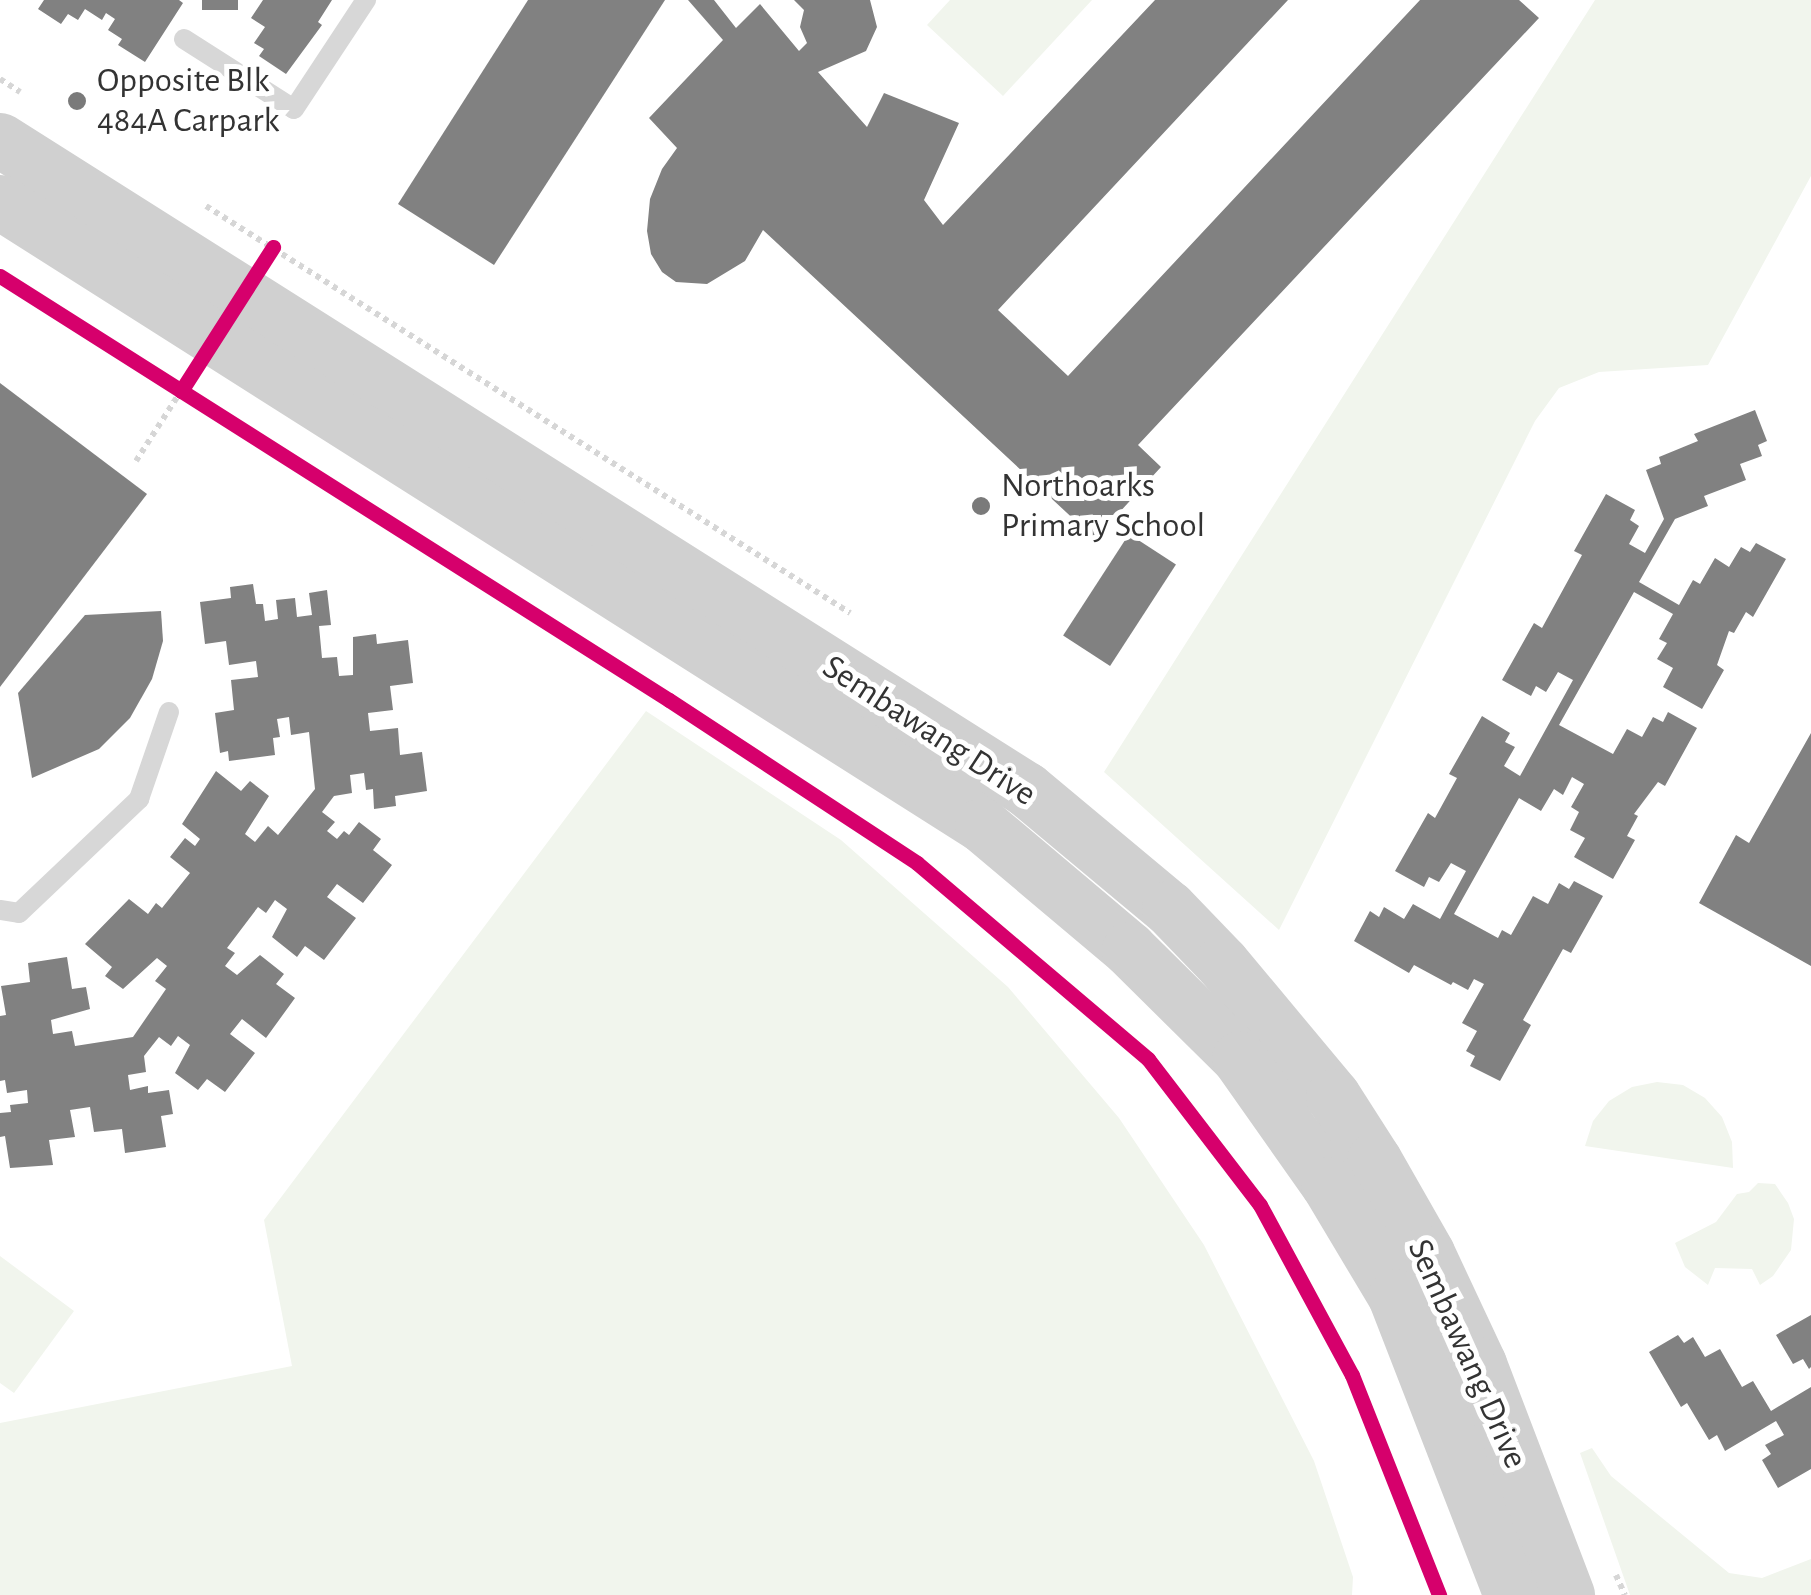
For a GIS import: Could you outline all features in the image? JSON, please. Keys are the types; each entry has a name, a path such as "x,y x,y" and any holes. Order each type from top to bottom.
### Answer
{"main road":[{"name":"Sembawang Drive","path":"0,140 229,316 982,824 1129,949 1239,1058 1328,1184 1395,1296 1511,1595"},
{"name":"Sembawang Drive","path":"0,202 229,316 1026,789 1168,908 1222,963 1333,1096 1383,1176 1427,1253 1479,1364 1567,1595"}],"lane":[{"path":"184,40 294,109 366,0"},
{"path":"0,910 19,913 138,799 169,712"}],"path":[{"path":"136,461 273,247"},
{"path":"164,381 198,402"}],"shaded area":[{"path":"950,0 1092,0 1003,96 927,25"},
{"path":"1595,0 1811,0 1811,176 1708,365 1599,372 1559,388 1535,421 1279,930 1104,772"},
{"path":"646,711 841,840 1008,987 1119,1118 1204,1245 1314,1461 1353,1577 1352,1595 0,1595 0,1423 292,1366 264,1220"},
{"path":"1657,1082 1683,1085 1705,1098 1722,1117 1732,1142 1733,1168 1585,1146 1593,1121 1609,1101 1632,1087"},
{"path":"1758,1183 1775,1184 1788,1203 1794,1219 1791,1250 1773,1276 1760,1285 1752,1269 1715,1268 1708,1285 1685,1267 1675,1243 1716,1222 1737,1194 1749,1192"},
{"path":"0,1256 74,1311 14,1393 0,1383"},
{"path":"1592,1448 1611,1476 1729,1573 1762,1578 1811,1559 1811,1595 1630,1595 1580,1453"}],"building":[{"path":"44,0 183,3 145,62 118,45 122,39 108,30 115,19 106,13 102,20 85,9 78,20 68,14 61,24 38,9"},
{"path":"202,0 238,0 238,10 202,10"},
{"path":"263,0 332,0 318,22 322,25 286,74 259,56 264,49 254,43 265,27 251,18"},
{"path":"528,0 665,0 494,265 398,204"},
{"path":"688,0 714,0 736,28 760,4 799,51 807,43 800,27 804,10 794,0 870,0 877,27 866,51 818,72 867,127 884,93 959,123 924,200 943,225 1155,0 1288,0 998,310 1068,376 1420,0 1519,0 1539,18 1138,445 1161,467 1095,539 763,230 745,261 707,284 676,282 662,272 651,254 647,231 650,199 662,169 677,148 649,118 723,40"},
{"path":"0,383 147,494 0,687"},
{"path":"1755,410 1767,441 1758,445 1762,456 1740,464 1746,480 1704,496 1708,506 1675,519 1639,582 1679,605 1693,580 1700,584 1715,558 1729,567 1741,547 1750,552 1756,543 1786,559 1753,617 1746,612 1734,633 1729,631 1717,665 1724,670 1702,709 1663,687 1673,668 1657,659 1667,643 1659,639 1673,614 1634,592 1559,725 1613,754 1627,729 1642,737 1653,717 1663,722 1668,712 1697,728 1665,786 1658,782 1634,814 1638,816 1627,836 1635,840 1613,879 1574,857 1585,838 1570,830 1579,812 1571,807 1584,784 1572,777 1563,795 1554,789 1541,811 1519,798 1454,914 1498,938 1502,930 1511,935 1533,896 1548,904 1559,883 1569,889 1574,881 1603,896 1571,953 1563,949 1523,1020 1531,1025 1500,1081 1470,1066 1475,1056 1466,1051 1477,1031 1462,1023 1484,984 1474,979 1468,990 1414,965 1409,973 1354,941 1370,911 1379,917 1384,907 1404,919 1413,904 1440,919 1466,871 1451,863 1439,882 1429,877 1424,887 1395,871 1428,813 1435,818 1457,778 1449,774 1482,716 1510,733 1505,742 1515,747 1504,766 1520,776 1573,680 1558,672 1546,692 1536,686 1531,696 1502,680 1534,623 1542,628 1582,555 1574,551 1606,494 1635,510 1630,520 1639,526 1629,544 1645,553 1664,519 1646,470 1661,464 1659,457 1698,441 1694,434"},
{"path":"1129,534 1176,564 1110,666 1063,635"},
{"path":"253,584 256,604 263,604 265,621 278,619 276,600 295,598 297,617 312,615 309,593 327,590 331,625 319,626 322,658 337,657 339,676 353,675 353,637 376,634 377,644 408,640 413,683 390,686 393,710 368,713 370,731 398,728 400,755 422,752 427,791 395,796 396,806 374,809 373,789 366,790 364,773 350,775 352,793 334,796 322,812 335,822 327,831 337,839 344,831 349,835 359,822 381,839 373,850 392,865 363,903 337,884 327,897 356,918 324,960 305,946 297,957 272,937 287,909 275,900 266,913 258,907 227,948 235,953 225,966 237,975 260,955 284,974 276,984 295,998 266,1038 242,1019 230,1034 255,1053 225,1092 207,1079 198,1090 175,1073 190,1045 178,1036 171,1046 159,1037 144,1056 146,1072 128,1075 130,1090 148,1086 148,1093 169,1090 173,1114 161,1116 166,1147 125,1153 122,1129 94,1132 90,1107 70,1110 75,1137 49,1140 53,1165 10,1168 5,1136 0,1137 0,1113 11,1112 10,1105 28,1103 27,1090 7,1093 5,1080 0,1081 0,1016 6,1015 1,986 30,982 28,963 67,957 72,989 86,987 90,1009 51,1020 53,1034 72,1031 75,1046 133,1037 166,989 155,981 167,966 157,958 123,989 105,976 112,967 85,944 129,899 148,914 156,903 162,908 190,873 170,857 185,838 195,846 200,839 182,824 216,771 241,791 250,781 269,796 245,834 255,842 268,826 278,835 315,789 309,732 291,735 289,717 277,719 280,737 273,738 275,755 229,761 228,751 220,753 215,713 234,710 231,680 258,677 256,661 229,665 226,641 205,644 200,602 231,598 230,587"},
{"path":"161,611 163,641 152,679 130,718 99,749 32,778 18,693 85,615"},
{"path":"1811,733 1811,966 1699,903 1736,835 1749,843"},
{"path":"1811,1315 1809,1369 1803,1359 1793,1364 1776,1335"},
{"path":"1678,1335 1684,1343 1693,1337 1705,1357 1720,1349 1742,1387 1753,1381 1771,1411 1811,1387 1811,1469 1778,1488 1762,1460 1771,1454 1765,1445 1784,1435 1776,1421 1725,1451 1717,1435 1709,1440 1687,1403 1681,1407 1649,1352"}],"cycle path":[{"path":"181,391 273,247"},
{"path":"0,276 669,700 917,863 1148,1059 1260,1205 1352,1375 1439,1595"}],"place":[{"name":"Opposite Blk 484A Carpark","path":"77,101"},
{"name":"Northoarks Primary School","path":"981,506"}]}
